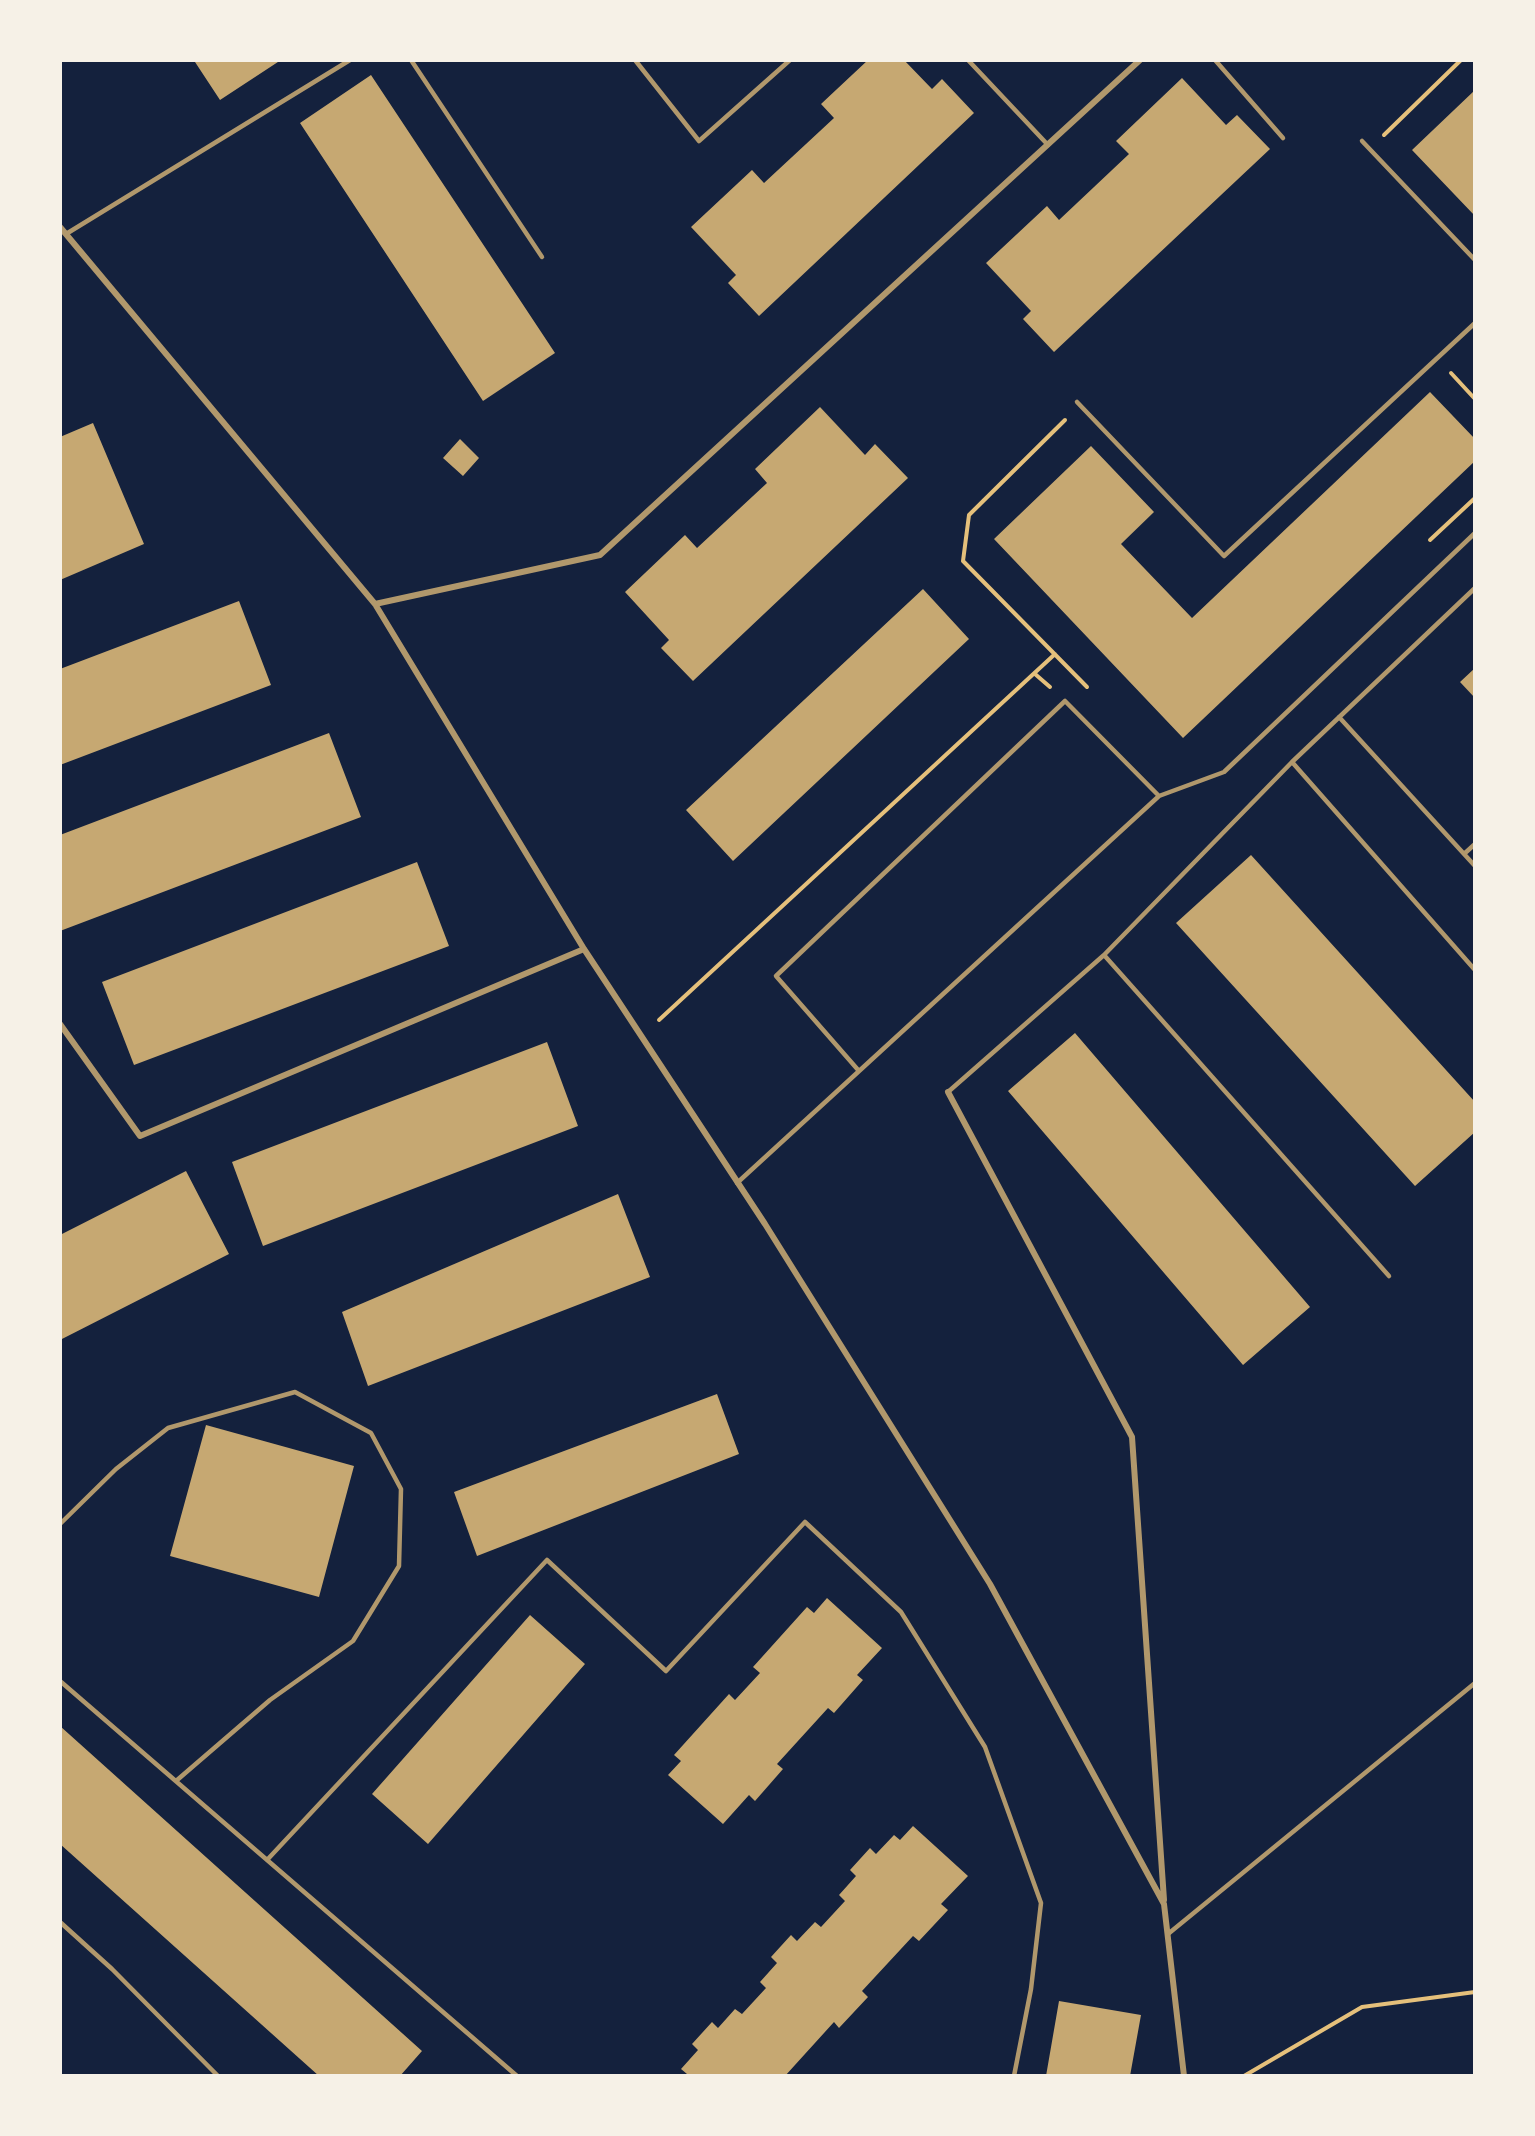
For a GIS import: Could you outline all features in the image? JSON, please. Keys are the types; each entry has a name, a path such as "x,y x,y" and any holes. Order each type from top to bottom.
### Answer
{"street":[{"path":"375,604 600,555 1140,60"},
{"path":"60,227 375,604 584,949 765,1224 990,1584 1164,1904"},
{"path":"60,1024 140,1136 584,949"},
{"path":"948,1092 1132,1437 1164,1904 1184,2076"}],"lane":[{"path":"66,234 350,60"},
{"path":"411,60 542,257"},
{"path":"635,60 699,141 790,60"},
{"path":"968,60 1048,145"},
{"path":"1215,60 1283,138"},
{"path":"1362,141 1475,260"},
{"path":"1077,402 1224,556 1475,322"},
{"path":"737,1183 1159,796 1224,772 1475,533"},
{"path":"948,1092 1104,955 1292,762 1475,588"},
{"path":"859,1071 776,976 1065,701 1159,796"},
{"path":"1339,717 1475,866"},
{"path":"1292,762 1475,970"},
{"path":"1464,854 1475,844"},
{"path":"1104,955 1389,1276"},
{"path":"60,1524 116,1469 168,1428 295,1392 371,1433 401,1489 399,1566 352,1641 270,1700 176,1781"},
{"path":"267,1860 547,1560 666,1671 805,1522 901,1612 985,1747 1041,1903 1031,1989 1014,2076"},
{"path":"60,1681 517,2076"},
{"path":"1167,1934 1475,1683"},
{"path":"60,1922 112,1969 218,2076"}],"path":[{"path":"1379,140 1461,60"},
{"path":"1424,546 1475,498"},
{"path":"641,1037 1055,654"},
{"path":"1244,2076 1362,2007 1475,1992"}],"building":[{"path":"198,60 281,60 220,100 195,62"},
{"path":"868,60 904,60 932,89 942,79 974,113 759,316 728,283 736,275 691,227 752,170 764,183 834,118 821,104"},
{"path":"371,75 555,353 483,401 300,123"},
{"path":"1182,78 1226,125 1237,115 1270,149 1054,352 1023,319 1031,311 986,263 1047,206 1059,220 1129,154 1116,141"},
{"path":"1475,90 1475,216 1412,150"},
{"path":"1430,392 1475,439 1475,461 1183,738 994,539 1091,446 1154,512 1121,544 1192,618"},
{"path":"820,407 865,455 875,444 908,478 693,681 661,648 669,640 625,592 685,535 697,548 767,483 755,469"},
{"path":"93,423 144,544 60,580 60,437"},
{"path":"460,439 479,458 463,476 443,458"},
{"path":"923,589 969,639 733,861 686,810"},
{"path":"239,601 271,685 60,765 60,669"},
{"path":"1475,668 1475,698 1460,682"},
{"path":"329,733 361,817 60,931 60,835"},
{"path":"1251,855 1475,1102 1475,1132 1415,1186 1176,923"},
{"path":"417,862 449,946 134,1065 102,982"},
{"path":"1075,1033 1310,1307 1243,1365 1008,1091"},
{"path":"547,1042 578,1126 263,1246 232,1162"},
{"path":"186,1171 229,1254 60,1340 60,1235"},
{"path":"618,1194 650,1277 368,1386 342,1312"},
{"path":"717,1394 739,1454 477,1556 454,1492"},
{"path":"206,1425 354,1466 319,1597 170,1556"},
{"path":"827,1598 882,1648 857,1675 863,1680 834,1713 828,1708 777,1764 783,1769 755,1801 749,1795 723,1824 668,1775 681,1761 674,1755 729,1694 735,1700 760,1673 753,1667 807,1607 814,1613"},
{"path":"530,1615 585,1664 428,1844 372,1794"},
{"path":"60,1726 422,2051 400,2076 319,2076 60,1844"},
{"path":"913,1826 968,1876 941,1904 948,1910 919,1941 913,1936 862,1991 868,1997 839,2028 834,2022 785,2076 685,2076 687,2074 681,2069 698,2050 692,2044 712,2022 718,2028 735,2009 742,2014 766,1988 760,1982 777,1963 771,1957 791,1935 797,1941 815,1922 821,1927 845,1901 839,1895 856,1876 850,1870 870,1848 876,1854 894,1835 900,1840"},
{"path":"1059,2001 1141,2015 1130,2076 1046,2076"}]}
